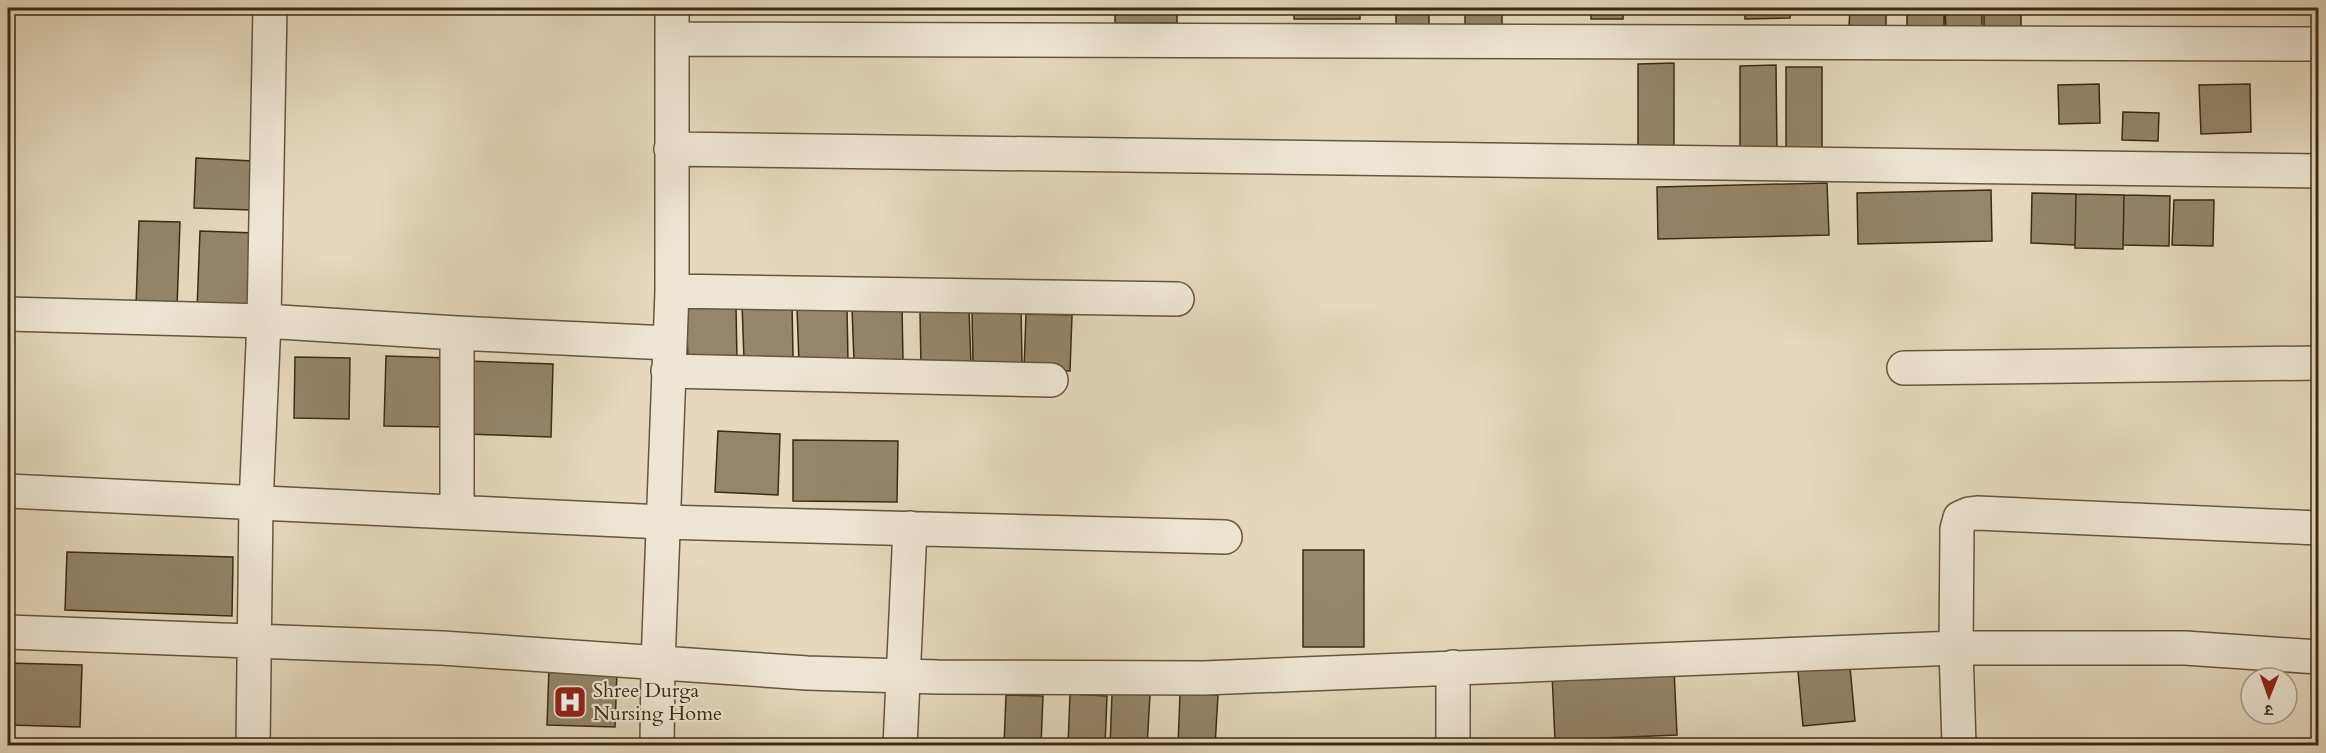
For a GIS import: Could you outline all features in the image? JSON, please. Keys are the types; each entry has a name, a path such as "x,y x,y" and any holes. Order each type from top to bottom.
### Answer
{"street":[{"path":"253,746 256,504 264,321 270,8"},
{"path":"657,746 672,291 672,23 2319,44"},
{"path":"671,149 2319,171"},
{"path":"672,291 1177,298"},
{"path":"8,314 264,321 458,333 669,357 1051,380"},
{"path":"457,511 458,333"},
{"path":"1904,368 2319,363"},
{"path":"8,491 663,522 1225,537"},
{"path":"1959,746 1956,648 1957,529 1960,518 1969,514 2319,528"},
{"path":"900,746 910,528"},
{"path":"8,632 442,648 658,664 904,676 1204,678 1956,648 2185,648 2319,657"},
{"path":"1453,667 1453,746"}],"building":[{"path":"806,8 855,8 855,13 805,12"},
{"path":"1046,8 1081,8 1081,10 1046,10"},
{"path":"1115,8 1177,8 1177,23 1115,23"},
{"path":"1294,8 1360,8 1360,19 1294,19"},
{"path":"1396,8 1429,8 1429,34 1396,34"},
{"path":"1465,8 1502,8 1502,31 1465,31"},
{"path":"1591,8 1623,8 1623,19 1591,19"},
{"path":"1745,8 1790,8 1790,18 1745,19"},
{"path":"1850,8 1886,8 1886,27 1849,27"},
{"path":"1907,8 1944,8 1944,31 1907,31"},
{"path":"1945,8 1982,8 1982,31 1946,31"},
{"path":"1984,8 2021,8 2021,32 1984,32"},
{"path":"1674,63 1674,153 1638,152 1638,64"},
{"path":"1776,65 1777,154 1740,154 1740,66"},
{"path":"1786,67 1822,67 1822,156 1786,156"},
{"path":"2099,84 2100,123 2059,124 2058,85"},
{"path":"2250,84 2251,132 2201,134 2199,85"},
{"path":"2123,112 2159,113 2158,141 2122,140"},
{"path":"196,158 253,161 251,210 194,208"},
{"path":"1827,183 1829,235 1658,239 1657,187"},
{"path":"1991,190 1992,241 1858,244 1857,193"},
{"path":"2032,193 2076,194 2075,245 2031,243"},
{"path":"2076,194 2124,195 2123,249 2075,248"},
{"path":"2124,195 2170,196 2169,246 2123,245"},
{"path":"2174,200 2214,200 2213,246 2172,245"},
{"path":"139,221 180,222 177,308 136,306"},
{"path":"200,231 255,233 252,312 197,310"},
{"path":"792,302 793,357 744,359 742,304"},
{"path":"902,305 903,360 854,362 852,307"},
{"path":"736,306 737,361 688,362 686,307"},
{"path":"847,307 848,362 799,363 797,308"},
{"path":"1021,308 1022,364 973,365 972,310"},
{"path":"969,310 971,365 921,367 920,311"},
{"path":"1026,314 1072,315 1070,371 1024,369"},
{"path":"386,356 449,358 448,427 384,426"},
{"path":"295,357 350,358 349,419 294,418"},
{"path":"468,361 553,364 551,437 466,434"},
{"path":"718,431 780,434 778,495 715,492"},
{"path":"793,440 898,441 897,502 793,501"},
{"path":"1303,550 1364,550 1364,647 1303,647"},
{"path":"67,552 233,557 232,616 65,610"},
{"path":"8,663 82,665 80,727 8,725"},
{"path":"1850,667 1855,721 1803,726 1798,671"},
{"path":"549,668 617,671 615,727 547,725"},
{"path":"1674,668 1677,735 1555,740 1552,674"},
{"path":"1070,694 1107,696 1105,746 1068,746"},
{"path":"1112,694 1150,695 1147,746 1110,746"},
{"path":"1180,694 1218,695 1215,746 1178,746"},
{"path":"1006,695 1043,696 1041,746 1004,746"},
{"path":"1902,739 1956,742 1956,746 1901,746"}],"place":[{"name":"Shree Durga Nursing Home","path":"570,702"}]}
